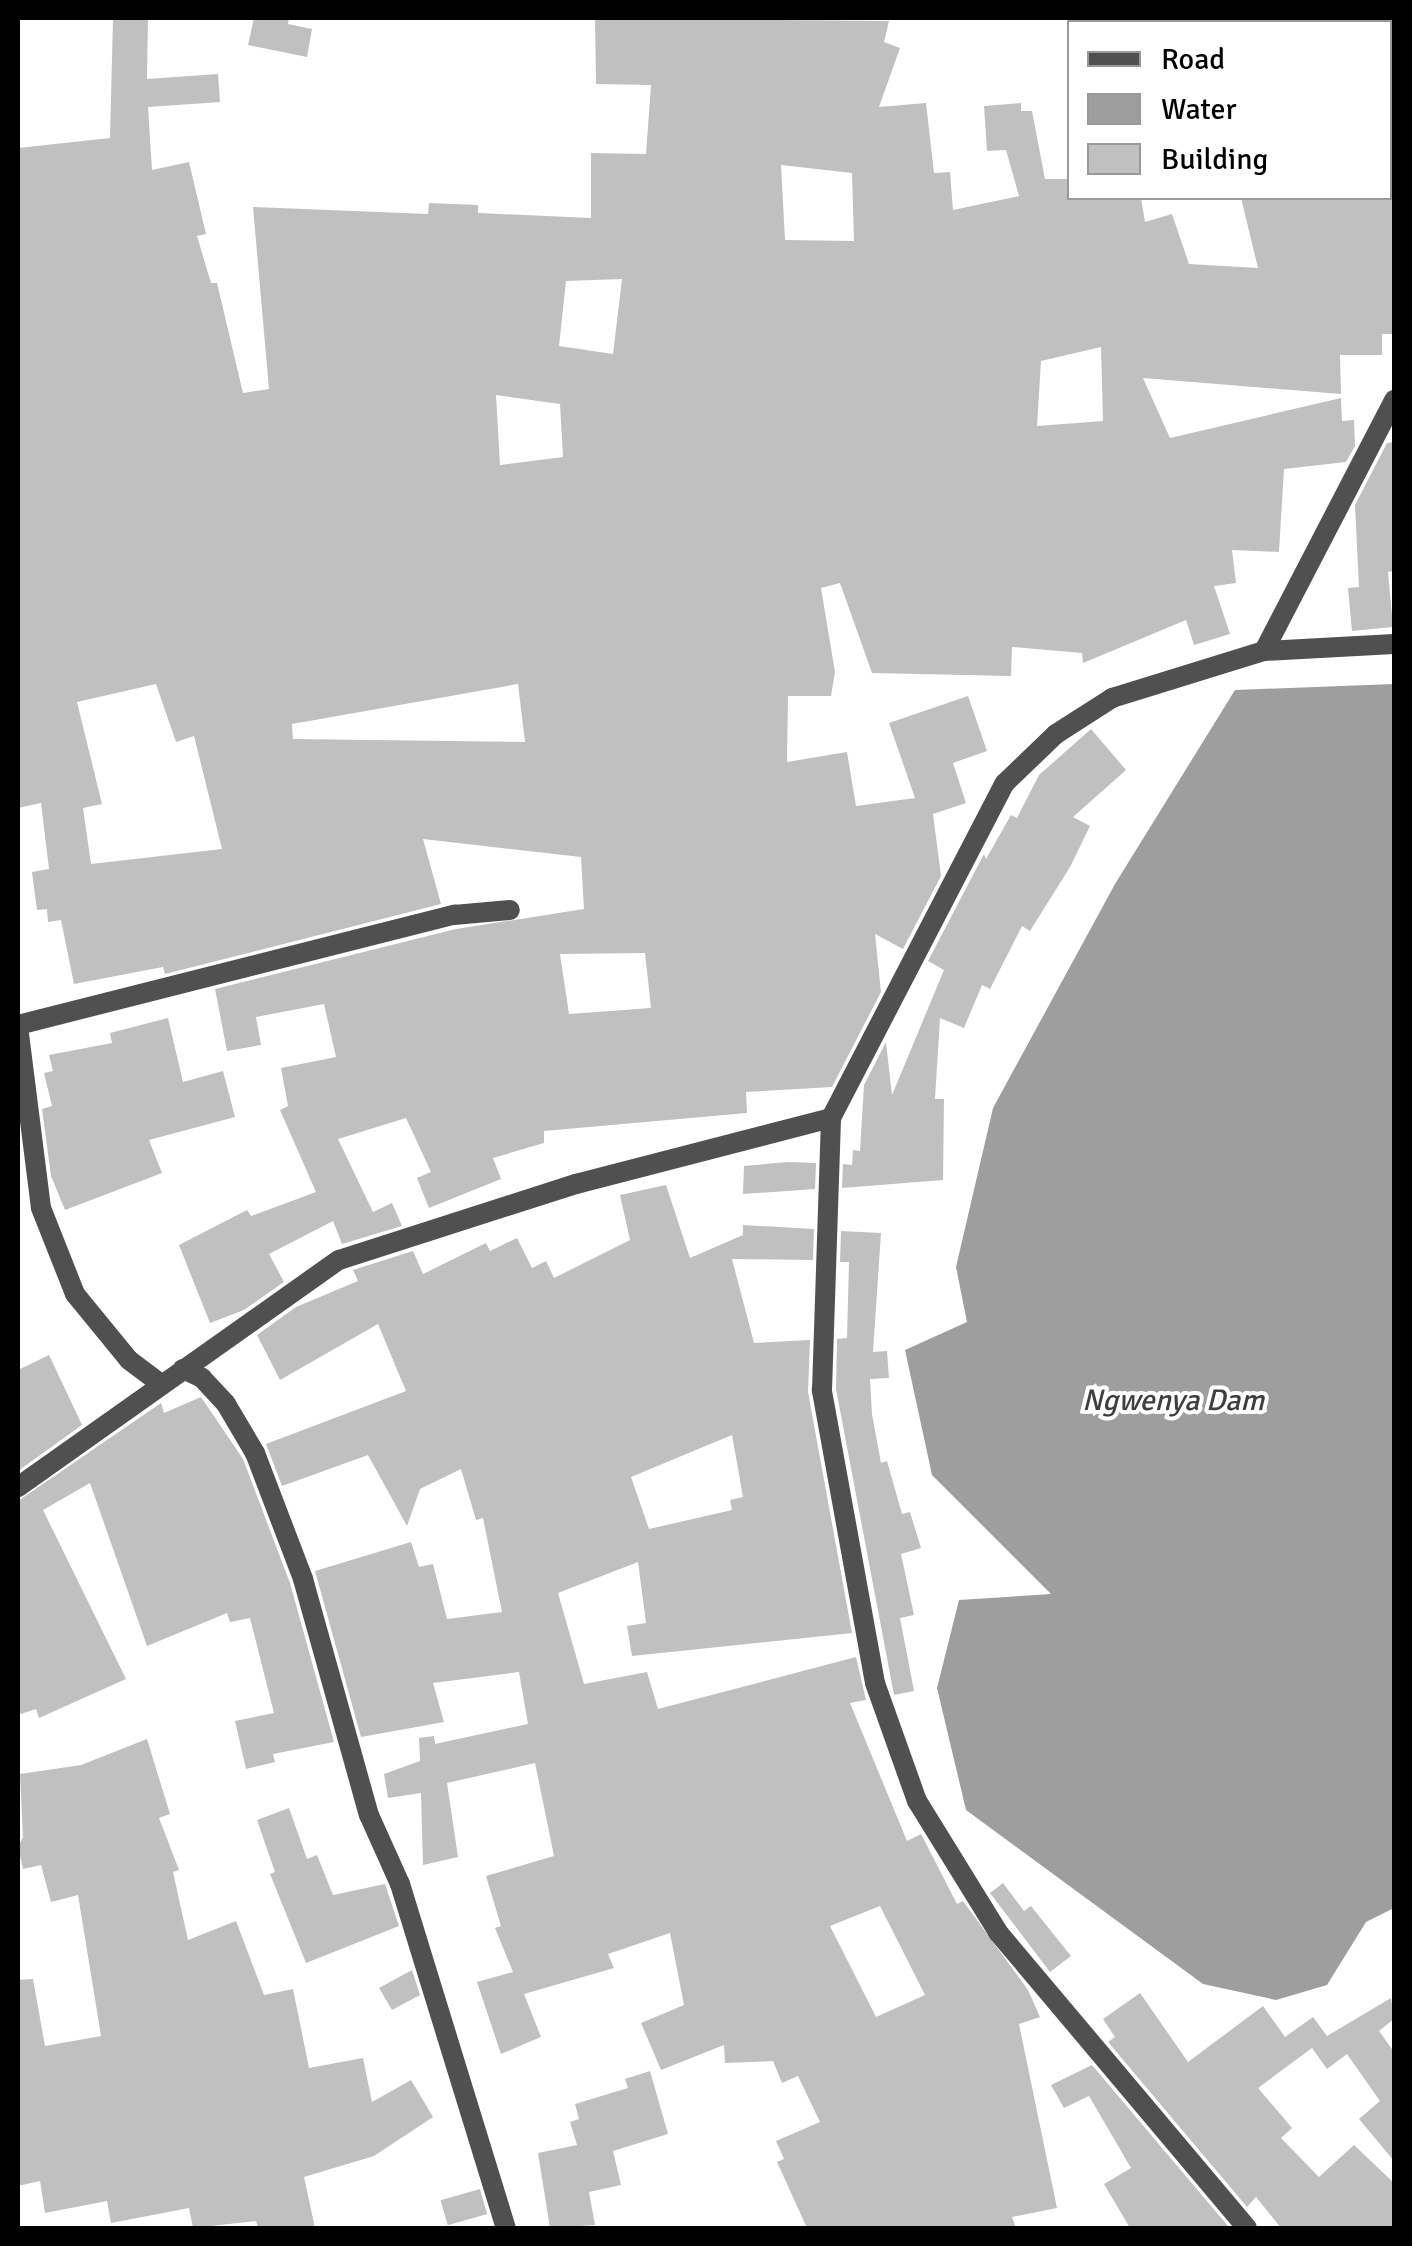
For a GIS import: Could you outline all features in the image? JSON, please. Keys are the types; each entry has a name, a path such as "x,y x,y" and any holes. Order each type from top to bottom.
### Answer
{"street":[{"path":"1264,651 1394,400"},
{"path":"1247,2228 998,1932 917,1802 875,1683 822,1390 831,1118 1005,783 1056,734 1112,698 1264,651 1394,644"},
{"path":"161,1384 129,1360 75,1294 40,1208 18,1026 454,916 510,910"},
{"path":"18,1487 339,1260 576,1184 831,1118"},
{"path":"183,1368 202,1378 226,1404 256,1453 303,1579 370,1815 400,1884 506,2228"}],"water":[{"name":"Ngwenya Dam","path":"1394,684 1394,1908 1366,1922 1327,1985 1276,2000 1203,1984 966,1810 937,1688 959,1600 1051,1594 932,1475 905,1350 967,1322 956,1267 993,1108 1115,884 1235,690"}],"building":[{"path":"113,18 148,18 147,79 218,74 220,102 148,107 152,170 189,162 206,234 197,236 211,283 217,283 243,393 269,389 253,207 428,214 429,203 478,205 478,213 591,218 591,153 646,154 651,85 596,84 595,18 889,21 884,42 900,48 879,107 926,103 934,173 950,172 953,210 1019,196 1006,150 987,151 984,106 1021,103 1021,111 1032,111 1045,179 1067,179 1067,200 1141,200 1145,222 1172,214 1189,264 1258,268 1241,200 1394,198 1394,334 1382,334 1382,355 1340,355 1341,394 1143,378 1170,438 1341,398 1342,421 1354,420 1355,446 1346,462 1284,469 1279,552 1232,550 1236,583 1214,586 1230,634 1194,645 1186,620 1083,663 1082,653 1012,647 1011,676 872,673 840,583 821,588 835,672 831,696 788,696 787,762 847,752 856,806 915,798 889,723 968,696 987,751 953,763 966,803 933,814 941,876 903,949 875,934 881,992 832,1087 746,1092 747,1113 544,1131 544,1143 493,1158 501,1179 429,1208 417,1178 431,1172 406,1118 338,1139 373,1212 392,1203 402,1226 342,1244 333,1221 269,1254 284,1282 244,1310 210,1323 179,1245 247,1210 251,1216 316,1192 280,1110 288,1106 281,1068 336,1057 324,1004 256,1017 261,1045 227,1051 215,989 456,929 584,909 581,857 423,839 441,904 165,974 163,967 74,984 61,920 48,922 47,909 37,910 32,872 49,869 41,803 18,808 18,148 110,138","holes":["781,165 852,173 854,241 785,240","622,279 613,354 559,346 566,281","1101,347 1103,421 1037,426 1041,361","496,395 560,404 563,457 500,465","156,684 176,742 194,736 222,849 91,864 83,808 102,804 77,702","518,684 525,742 293,739 292,724","645,953 651,1008 569,1014 560,954"]},
{"path":"254,18 289,18 288,24 312,29 307,57 248,45"},
{"path":"1394,442 1394,571 1388,572 1393,627 1352,631 1348,588 1359,587 1355,505 1387,443"},
{"path":"1091,729 1126,770 1073,817 1090,826 1070,867 1030,931 1022,926 990,989 982,985 964,1028 940,1018 935,1099 944,1099 943,1180 842,1188 843,1164 852,1165 853,1150 860,1151 864,1085 886,1042 892,1095 944,970 928,961 984,854 986,859 1011,815 1017,818 1039,775"},
{"path":"168,1018 183,1082 223,1071 235,1117 149,1140 162,1173 65,1210 51,1176 42,1109 52,1106 44,1073 53,1071 49,1055 112,1043 110,1033"},
{"path":"816,1163 815,1189 743,1194 744,1166"},
{"path":"666,1185 690,1258 743,1235 743,1225 814,1229 813,1260 732,1259 754,1343 810,1340 808,1392 852,1633 632,1656 627,1626 646,1623 638,1562 558,1593 584,1684 647,1672 658,1709 856,1657 866,1700 850,1703 907,1841 921,1834 957,1904 963,1901 1028,1990 1040,2017 1019,2024 1057,2208 1012,2217 1016,2228 807,2228 777,2162 784,2159 776,2141 820,2122 798,2076 782,2083 773,2061 725,2063 724,2045 661,2070 641,2023 684,2005 670,1933 608,1954 614,1968 524,1994 541,2037 501,2054 477,1982 513,1972 495,1928 501,1926 486,1876 554,1856 535,1763 447,1783 458,1857 423,1865 421,1793 388,1798 384,1774 420,1761 419,1738 434,1736 435,1744 528,1724 519,1672 433,1683 444,1722 361,1737 315,1571 411,1542 419,1567 433,1564 447,1619 502,1612 483,1518 476,1520 461,1469 420,1489 407,1526 368,1455 282,1486 266,1444 406,1391 378,1324 280,1380 257,1335 296,1307 358,1281 353,1270 413,1251 423,1274 486,1243 490,1251 517,1238 532,1268 546,1261 554,1278 630,1240 620,1195","holes":["732,1435 743,1497 730,1500 732,1510 649,1529 631,1477","880,1906 925,1995 876,2017 830,1926"]},
{"path":"841,1231 881,1233 873,1352 887,1351 889,1378 870,1379 872,1414 881,1463 887,1461 902,1514 910,1512 921,1548 901,1554 914,1615 900,1618 914,1691 894,1695 836,1389 837,1339 847,1338 849,1262 840,1262"},
{"path":"49,1355 82,1425 18,1471 18,1370"},
{"path":"201,1397 243,1459 290,1583 334,1742 273,1754 275,1762 246,1769 235,1721 274,1713 250,1618 230,1622 227,1613 147,1646 90,1483 43,1510 126,1679 39,1718 36,1709 18,1715 18,1501 161,1403 164,1413"},
{"path":"147,1739 170,1814 159,1818 179,1870 173,1872 188,1940 236,1921 264,1995 293,1989 309,2068 363,2058 372,2102 411,2080 433,2117 374,2156 304,2177 315,2228 258,2228 256,2221 193,2228 189,2208 111,2223 107,2201 45,2213 40,2181 18,2186 18,1980 33,1979 45,2046 101,2036 78,1895 51,1902 41,1865 23,1869 18,1847 23,1837 20,1774 81,1765"},
{"path":"289,1808 307,1859 317,1855 333,1895 385,1884 399,1926 306,1963 270,1874 275,1872 257,1820"},
{"path":"1003,1883 1024,1911 1031,1906 1071,1956 1050,1972 990,1893"},
{"path":"412,1970 420,1995 392,2010 379,1988"},
{"path":"1140,1993 1188,2062 1263,2006 1285,2037 1313,2017 1327,2036 1391,1998 1394,2019 1379,2031 1394,2052 1394,2161 1359,2119 1380,2101 1347,2054 1327,2069 1312,2048 1258,2088 1292,2128 1281,2138 1319,2177 1354,2145 1394,2183 1394,2228 1281,2228 1256,2197 1247,2207 1108,2042 1115,2037 1103,2019"},
{"path":"1092,2065 1228,2226 1130,2228 1104,2184 1131,2168 1089,2096 1064,2108 1051,2085"},
{"path":"650,2071 668,2134 613,2151 621,2185 589,2192 595,2225 550,2228 538,2153 577,2145 570,2122 579,2119 575,2104 628,2088 625,2079"},
{"path":"480,2189 487,2214 448,2225 441,2200"}]}
